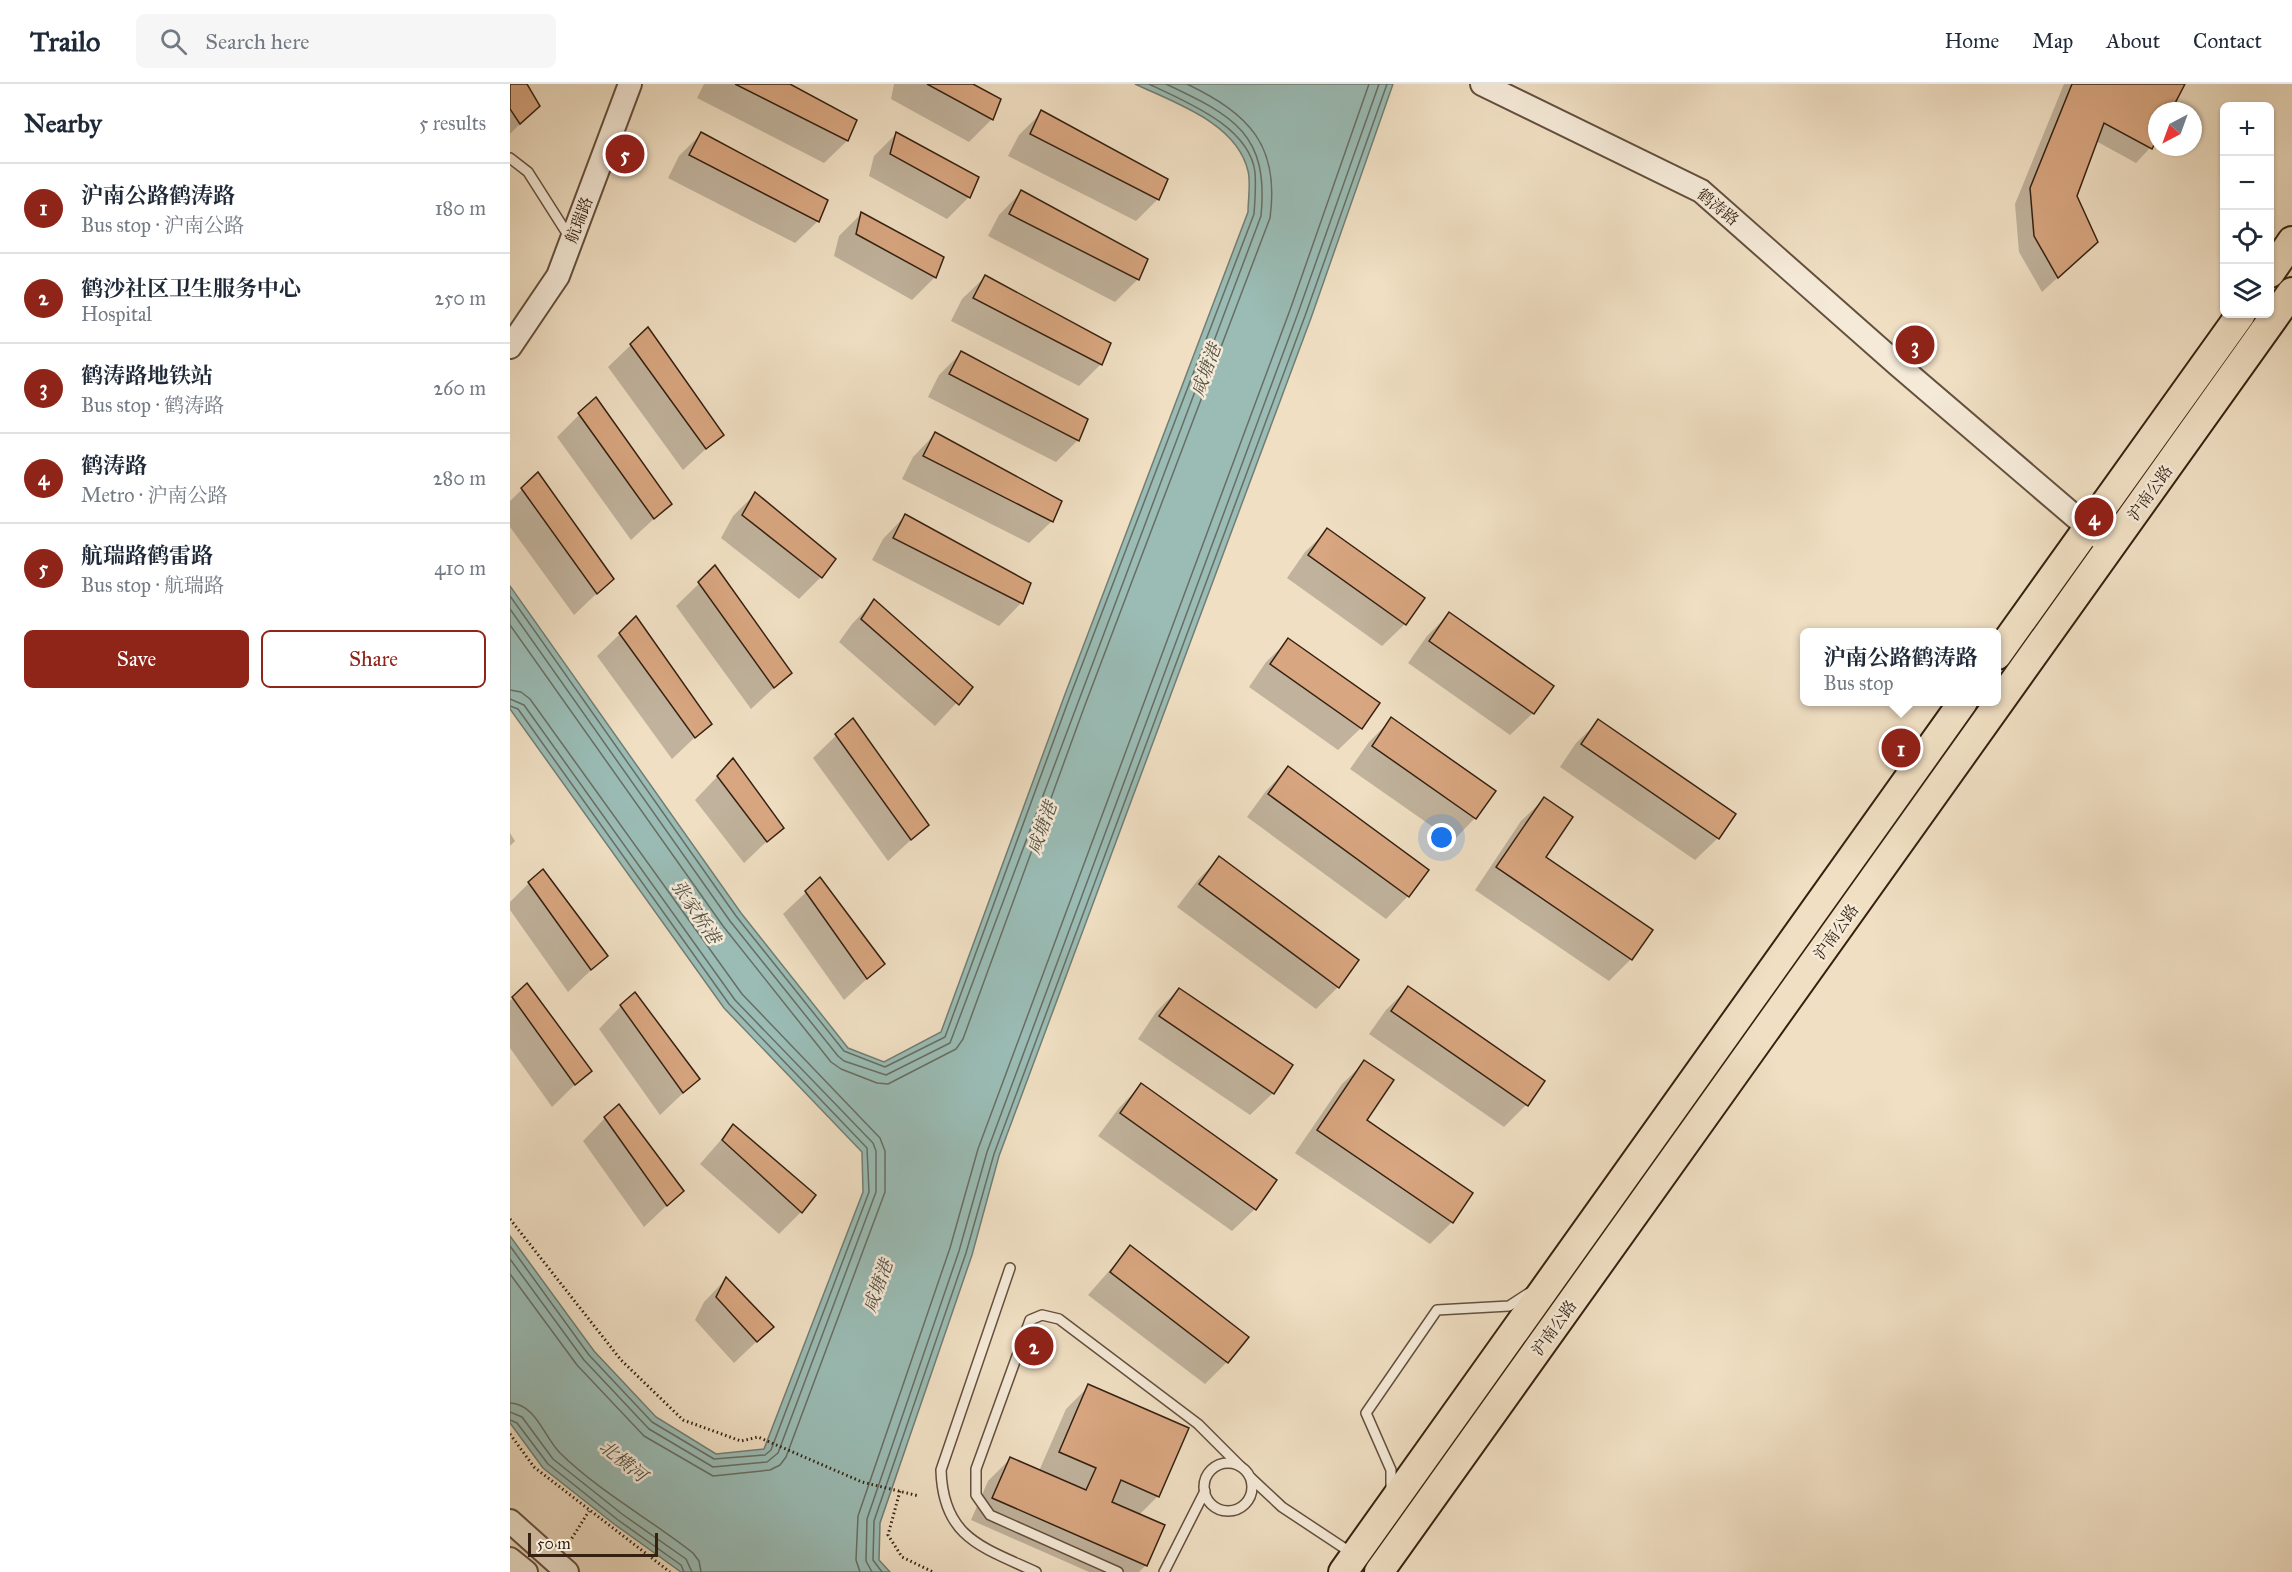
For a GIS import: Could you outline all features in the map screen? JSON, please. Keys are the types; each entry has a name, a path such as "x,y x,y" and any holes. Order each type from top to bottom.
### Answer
{"main road":[{"path":"2274,267 2292,241"},
{"name":"沪南公路","path":"2001,650 2100,538 2292,292"},
{"name":"沪南公路","path":"2001,680 2100,538 2238,318"},
{"name":"沪南公路","path":"1349,1564 1960,706"},
{"name":"沪南公路","path":"1379,1572 1983,706"}],"street":[{"name":"航瑞路","path":"510,347 558,276 630,84"},
{"name":"鹤涛路","path":"1482,84 1701,191 2100,538"},
{"path":"510,1521 562,1567"},
{"path":"510,1559 526,1572"}],"lane":[{"path":"510,158 528,172 572,240"},
{"path":"1010,1268 941,1470 941,1486 943,1502 951,1517 971,1540 1036,1572"},
{"path":"1391,1504 1391,1470 1366,1413 1437,1310 1509,1306 1556,1275"},
{"path":"1118,1572 990,1515 976,1495 976,1469 1030,1320 1042,1315 1059,1319 1198,1424 1282,1507 1349,1564"},
{"path":"1164,1572 1205,1491 1205,1483 1212,1469 1225,1463 1240,1466"},
{"path":"1205,1491 1212,1504 1218,1508 1233,1510 1247,1502 1252,1486 1251,1478"}],"path":[{"path":"510,1219 621,1360 683,1420 741,1441 758,1437 862,1482 919,1496"},
{"path":"510,1434 534,1467 670,1572"},
{"path":"900,1491 888,1535 902,1557 933,1572"},
{"path":"562,1567 590,1510"}],"water":[{"path":"1135,84 1393,84 1311,318 999,1156 972,1255 880,1523 879,1560 890,1572 681,1572 614,1524 543,1468 510,1423 510,1236 594,1351 656,1417 716,1454 764,1449 863,1192 862,1152 724,1008 510,709 510,586 741,913 848,1048 884,1062 941,1032 1064,697 1248,212 1248,171 1242,154 1231,140 1218,127 1185,107"}],"building":[{"path":"510,84 527,84 540,106 520,124 510,109"},
{"path":"735,84 790,84 857,120 848,141"},
{"path":"927,84 973,84 1001,99 993,120"},
{"path":"2072,84 2185,84 2176,102 2148,102 2148,147 2104,123 2077,196 2098,242 2058,278 2034,236 2030,188"},
{"path":"1041,110 1168,179 1159,200 1030,134"},
{"path":"701,132 828,200 819,222 689,155"},
{"path":"896,132 979,177 970,198 890,154"},
{"path":"1021,190 1148,259 1139,280 1009,214"},
{"path":"861,212 944,257 936,278 856,234"},
{"path":"985,275 1111,343 1102,365 973,298"},
{"path":"648,327 724,435 706,449 630,344"},
{"path":"961,351 1088,419 1079,441 949,374"},
{"path":"596,397 672,504 654,519 578,413"},
{"path":"935,432 1062,501 1053,522 923,456"},
{"path":"538,472 614,579 597,594 521,488"},
{"path":"755,492 836,559 822,578 742,515"},
{"path":"905,514 1031,583 1023,604 893,538"},
{"path":"1327,528 1425,598 1406,625 1308,555"},
{"path":"715,565 792,673 774,688 698,582"},
{"path":"874,599 973,687 959,705 861,619"},
{"path":"1449,612 1554,686 1534,714 1429,641"},
{"path":"636,616 712,724 695,738 619,633"},
{"path":"1288,638 1380,703 1362,729 1270,664"},
{"path":"1391,717 1496,791 1476,819 1372,746"},
{"path":"853,718 929,825 911,840 835,734"},
{"path":"1598,719 1736,814 1719,839 1581,744"},
{"path":"733,758 784,828 767,842 717,776"},
{"path":"1288,766 1429,870 1409,897 1268,794"},
{"path":"1544,797 1573,817 1546,857 1653,930 1632,960 1496,867"},
{"path":"1219,856 1359,960 1339,988 1199,884"},
{"path":"543,869 608,956 591,970 528,882"},
{"path":"820,877 885,964 867,979 805,891"},
{"path":"527,983 592,1071 575,1085 512,997"},
{"path":"1408,986 1545,1081 1528,1106 1391,1011"},
{"path":"1179,988 1293,1065 1274,1094 1159,1016"},
{"path":"635,992 700,1079 683,1093 620,1005"},
{"path":"1364,1060 1394,1080 1367,1120 1473,1193 1453,1223 1317,1130"},
{"path":"1141,1083 1277,1180 1256,1210 1120,1113"},
{"path":"619,1104 684,1191 667,1206 604,1117"},
{"path":"733,1124 816,1195 802,1213 722,1140"},
{"path":"1130,1245 1249,1337 1228,1363 1110,1272"},
{"path":"726,1277 774,1327 757,1342 716,1297"},
{"path":"1088,1384 1189,1428 1159,1497 1121,1480 1112,1502 1165,1525 1147,1566 992,1498 1010,1457 1086,1490 1096,1468 1059,1452"}],"place":[{"name":"航瑞路鹤雷路","path":"625,154"},
{"name":"鹤涛路地铁站","path":"1915,345"},
{"name":"鹤涛路","path":"2094,517"},
{"name":"沪南公路鹤涛路","path":"1901,748"},
{"name":"鹤沙社区卫生服务中心","path":"1034,1346"}],"water label":[{"name":"咸塘港","path":"1206,370"},
{"name":"咸塘港","path":"1042,828"},
{"name":"张家桥港","path":"696,912"},
{"name":"咸塘港","path":"878,1286"},
{"name":"北横河","path":"623,1461"}]}
